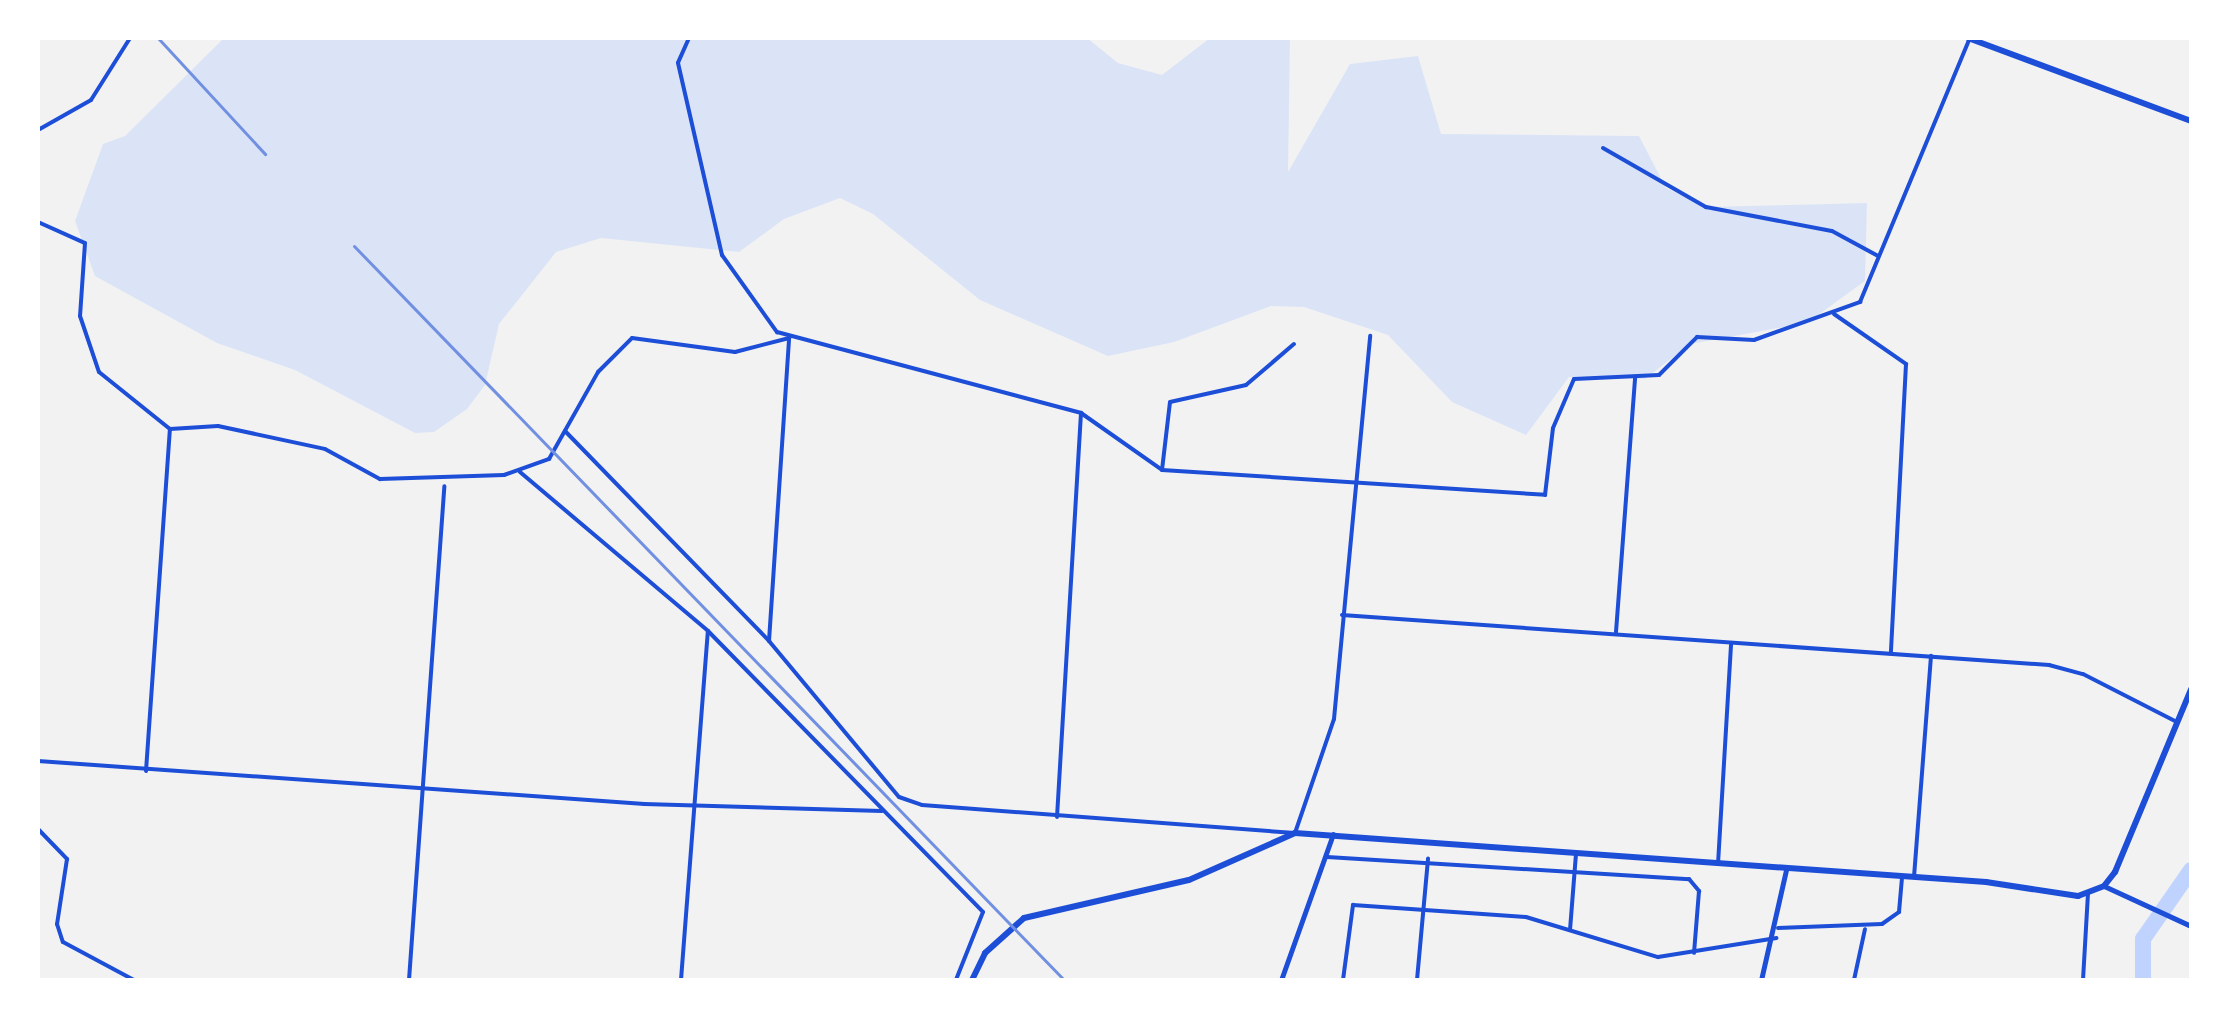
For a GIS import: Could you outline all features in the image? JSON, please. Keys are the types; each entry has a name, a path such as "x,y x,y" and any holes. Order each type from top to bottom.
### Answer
{"main road":[{"path":"1969,38 2191,121"},
{"path":"972,980 976,969 1012,926 1051,906 1189,880 1295,833 1914,877 2065,896 2090,895 2104,886 2191,689"}],"street":[{"path":"38,130 91,100 130,38"},
{"path":"689,38 678,63 722,255 761,318 789,338 1081,413 1162,470 1545,495 1567,387 1582,374 1635,377 1672,369 1697,337 1754,340 1834,314 1860,302 1969,38"},
{"path":"1603,148 1706,207 1832,231 1878,256"},
{"path":"38,222 85,243 80,316 99,372 170,429 218,426 325,449 380,479 520,472 549,459 607,359 632,338 735,352 789,338"},
{"path":"1834,314 1906,364 1891,653"},
{"path":"565,431 769,641 899,797 1057,817 1295,833 1313,761 1334,719 1352,483 1370,336"},
{"path":"769,641 789,338"},
{"path":"1162,470 1170,402 1246,385 1294,344"},
{"path":"1616,632 1635,377"},
{"path":"1057,817 1081,413"},
{"path":"146,771 170,429"},
{"path":"520,472 708,631 983,912 956,980"},
{"path":"409,980 444,486"},
{"path":"1342,615 1931,656 2083,674 2177,722"},
{"path":"681,980 708,631"},
{"path":"1718,865 1731,643"},
{"path":"1914,877 1931,656"},
{"path":"38,761 146,771 882,811"},
{"path":"38,829 67,859 57,924 63,942 134,980"},
{"path":"1281,980 1333,836"},
{"path":"1570,930 1576,852"},
{"path":"1327,857 1428,858 1695,882 1693,953"},
{"path":"1417,980 1428,858"},
{"path":"1761,980 1776,938 1786,870"},
{"path":"1778,928 1865,929 1899,912 1902,878"},
{"path":"2104,886 2142,907 2188,925"},
{"path":"2083,980 2090,895"},
{"path":"1343,980 1353,905 1526,917 1658,957 1776,938"},
{"path":"1854,980 1865,929"}],"shaded area":[{"path":"224,38 1087,38 1118,63 1162,75 1210,38 1290,38 1288,172 1350,64 1418,56 1441,134 1639,136 1666,188 1706,207 1867,203 1865,281 1807,323 1690,344 1645,379 1569,377 1526,435 1452,402 1388,335 1304,307 1271,306 1174,342 1108,356 980,300 873,214 840,198 784,219 739,252 601,238 556,252 499,324 485,385 467,409 434,432 415,433 295,370 217,343 95,276 75,221 103,144 125,136"}],"waterway":[{"path":"2143,980 2143,939 2191,870"}],"railway":[{"path":"158,38 265,154"},
{"path":"354,246 1064,980"}]}
